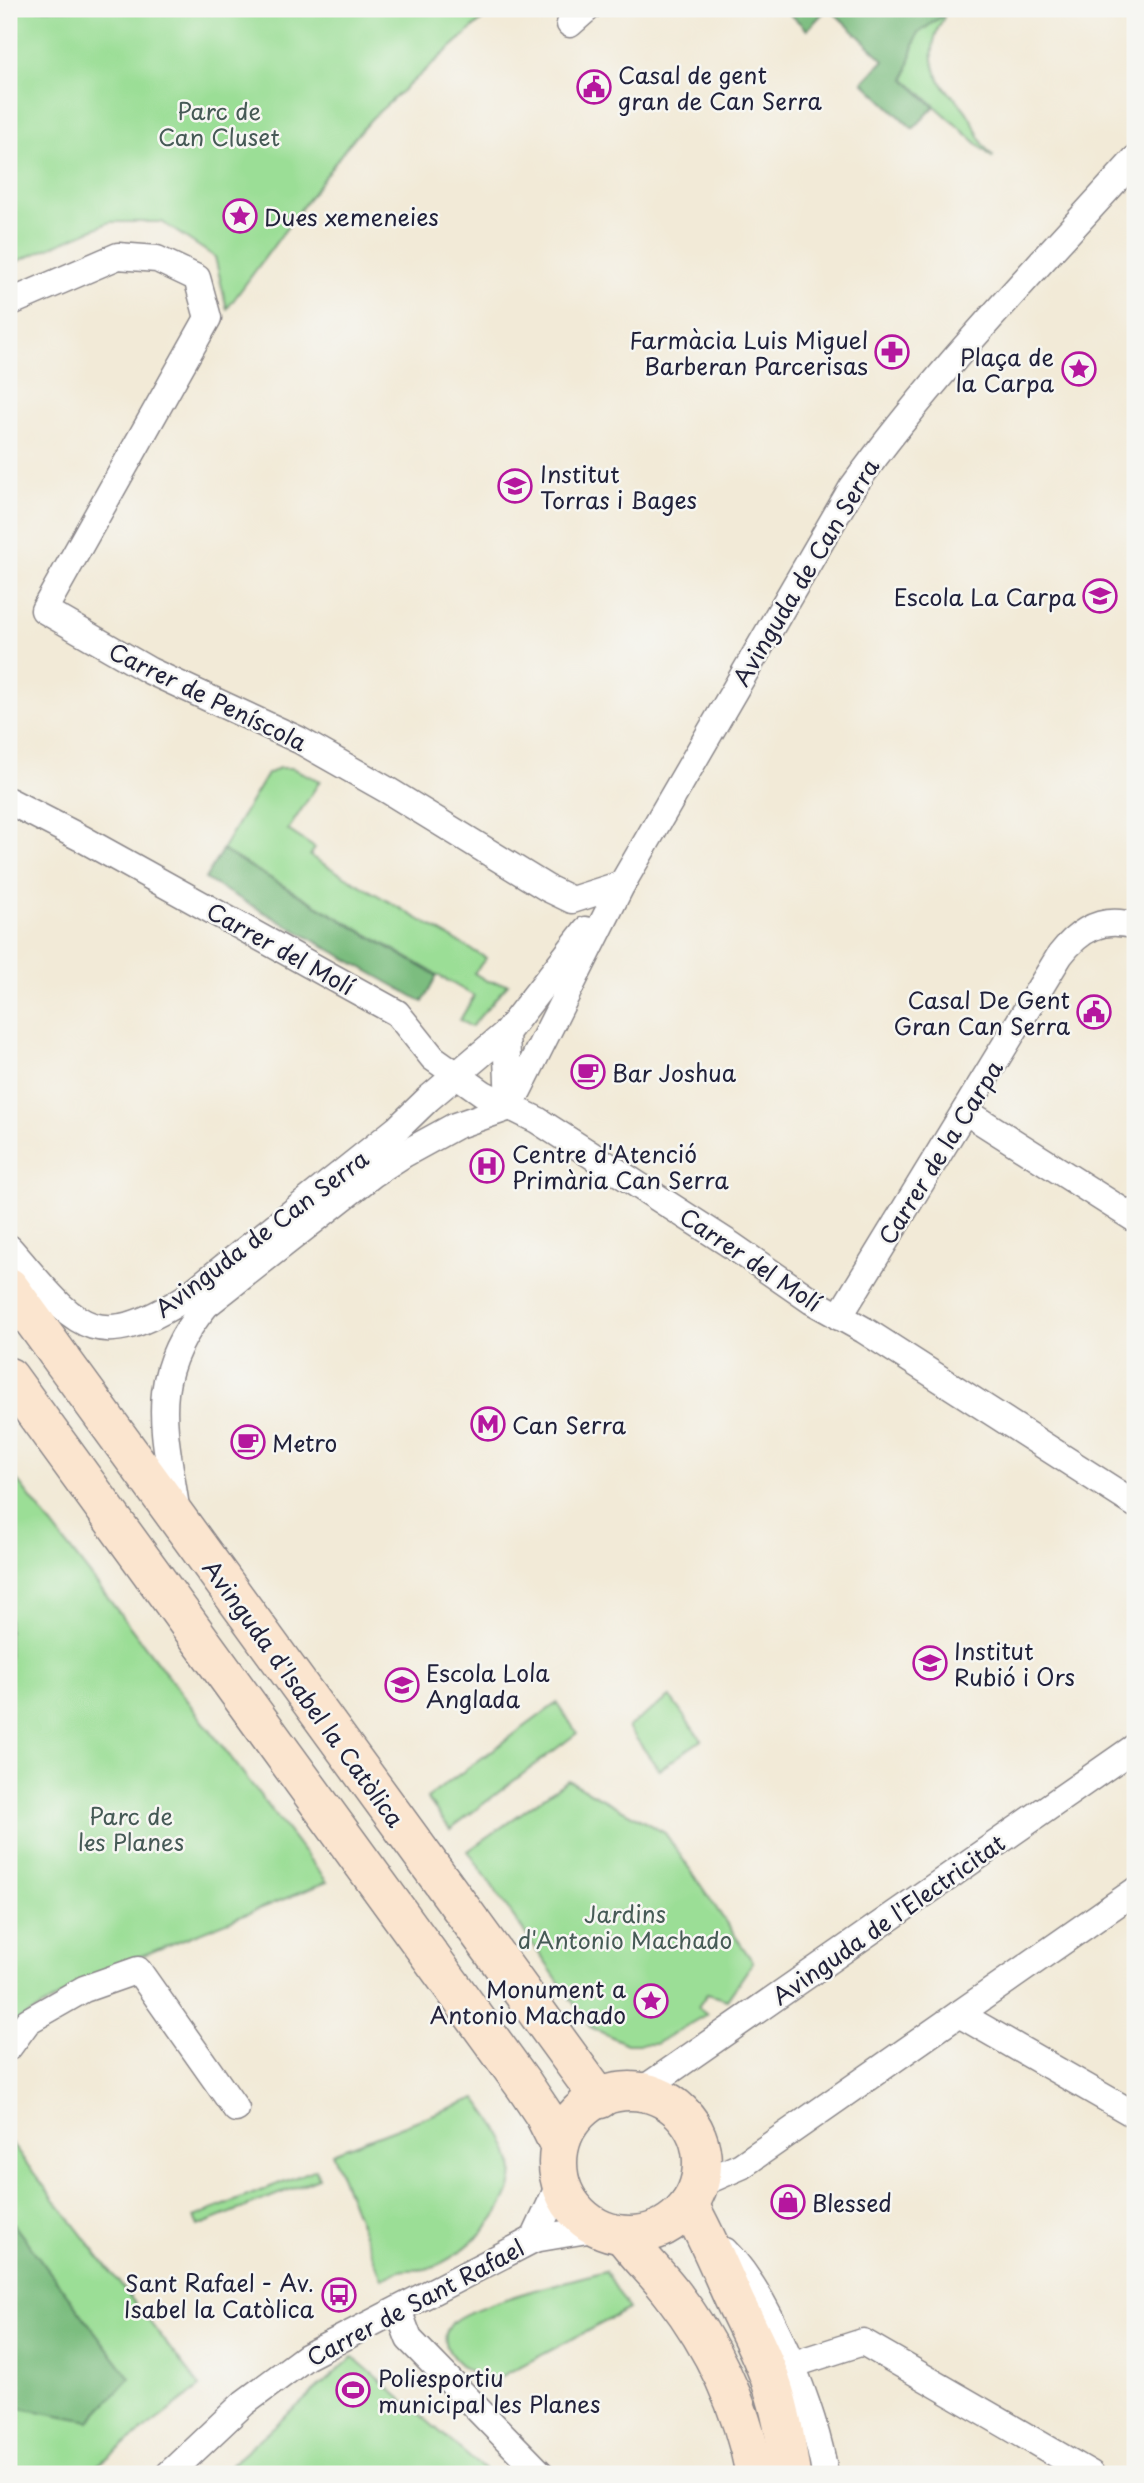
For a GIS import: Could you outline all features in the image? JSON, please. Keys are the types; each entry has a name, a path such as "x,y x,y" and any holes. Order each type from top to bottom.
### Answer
{"street":[{"name":"Avinguda de Can Serra","path":"178,1519 163,1403 169,1368 190,1324 206,1305 373,1174 455,1126 510,1107 622,884 852,488 873,457 967,346 1135,159"},
{"name":"Carrer de Peníscola","path":"9,303 118,256 158,259 197,278 208,318 44,610 150,671 299,740 389,791 547,888 572,900 622,884"},
{"name":"Carrer del Molí","path":"9,802 83,839 397,1013 433,1058 484,1094 537,1120 839,1317 864,1330 1135,1504"},
{"name":"Avinguda de Can Serra","path":"9,1248 57,1302 78,1320 102,1329 131,1326 185,1298 397,1129 506,1033 622,884"},
{"name":"Carrer de la Carpa","path":"839,1317 1060,955 1070,942 1096,924 1110,921 1135,926"},
{"path":"506,1033 510,1107"},
{"path":"965,1111 1135,1219"},
{"name":"Avinguda d'Isabel la Catòlica","path":"9,1287 600,2099"},
{"path":"9,1377 524,2085 544,2115 559,2162 564,2194 579,2214 611,2232 672,2292 696,2326 726,2380 749,2443 755,2474"},
{"name":"Avinguda de l'Electricitat","path":"640,2091 1135,1747"},
{"path":"611,2232 648,2233 697,2206 741,2166 1135,1891"},
{"path":"9,2047 28,2021 84,1989 138,1970 236,2109"},
{"path":"959,2014 1135,2115"},
{"path":"559,2162 572,2121 600,2099 625,2091 659,2095 688,2118 699,2138 703,2161 697,2206 772,2383 780,2411 791,2474"},
{"name":"Carrer de Sant Rafael","path":"534,2239 559,2162"},
{"path":"697,2206 775,2328 812,2420 825,2474"},
{"name":"Carrer de Sant Rafael","path":"169,2474 244,2403 306,2357 534,2239 611,2232"},
{"path":"398,2310 409,2339 541,2474"},
{"path":"791,2365 863,2342 1091,2474"}],"green space":[{"name":"Parc de Can Cluset","path":"9,9 494,9 372,118 348,145 227,309 215,257 162,222 110,222 9,265"},
{"path":"785,9 827,9 807,30"},
{"path":"830,9 951,9 917,34 905,79 934,107 913,129 863,82 884,60"},
{"path":"943,15 933,44 936,72 946,89 966,110 992,157 905,79 917,34"},
{"path":"279,768 292,768 320,781 288,830 315,848 310,856 486,958 474,973 487,981 508,984 471,1027 460,1020 474,996 222,850 267,774"},
{"path":"222,850 437,976 423,1002 205,879"},
{"name":"Parc de les Planes","path":"9,1470 327,1882 106,1970 9,2026"},
{"path":"670,1697 701,1740 659,1770 628,1727"},
{"path":"557,1703 577,1733 450,1829 427,1798"},
{"name":"Jardins d'Antonio Machado","path":"568,1780 665,1833 753,1962 727,2000 707,1994 698,2007 707,2014 655,2044 627,2044 590,2027 468,1851"},
{"path":"476,2098 498,2129 510,2155 512,2180 507,2196 487,2227 458,2253 429,2268 400,2271 382,2279 332,2153"},
{"path":"9,2141 200,2387 86,2474 9,2474"},
{"path":"316,2169 319,2178 198,2226 194,2217"},
{"path":"9,2218 130,2378 90,2421 9,2406"},
{"path":"605,2271 629,2309 487,2384 463,2366 448,2349 448,2330 452,2323 462,2316 500,2301"},
{"name":"Poliesportiu municipal les Planes","path":"353,2357 489,2474 220,2474"}],"place":[{"name":"Casal de gent gran de Can Serra","path":"594,87"},
{"name":"Dues xemeneies","path":"240,216"},
{"name":"Farmàcia Luis Miguel Barberan Parcerisas","path":"892,352"},
{"name":"Plaça de la Carpa","path":"1079,369"},
{"name":"Institut Torras i Bages","path":"515,486"},
{"name":"Escola La Carpa","path":"1100,596"},
{"name":"Casal De Gent Gran Can Serra","path":"1094,1012"},
{"name":"Bar Joshua","path":"588,1072"},
{"name":"Centre d'Atenció Primària Can Serra","path":"487,1166"},
{"name":"Can Serra","path":"488,1424"},
{"name":"Metro","path":"248,1442"},
{"name":"Institut Rubió i Ors","path":"930,1663"},
{"name":"Escola Lola Anglada","path":"402,1685"},
{"name":"Monument a Antonio Machado","path":"651,2001"},
{"name":"Blessed","path":"788,2202"},
{"name":"Sant Rafael - Av. Isabel la Catòlica","path":"339,2295"},
{"name":"Poliesportiu municipal les Planes","path":"353,2390"}]}
